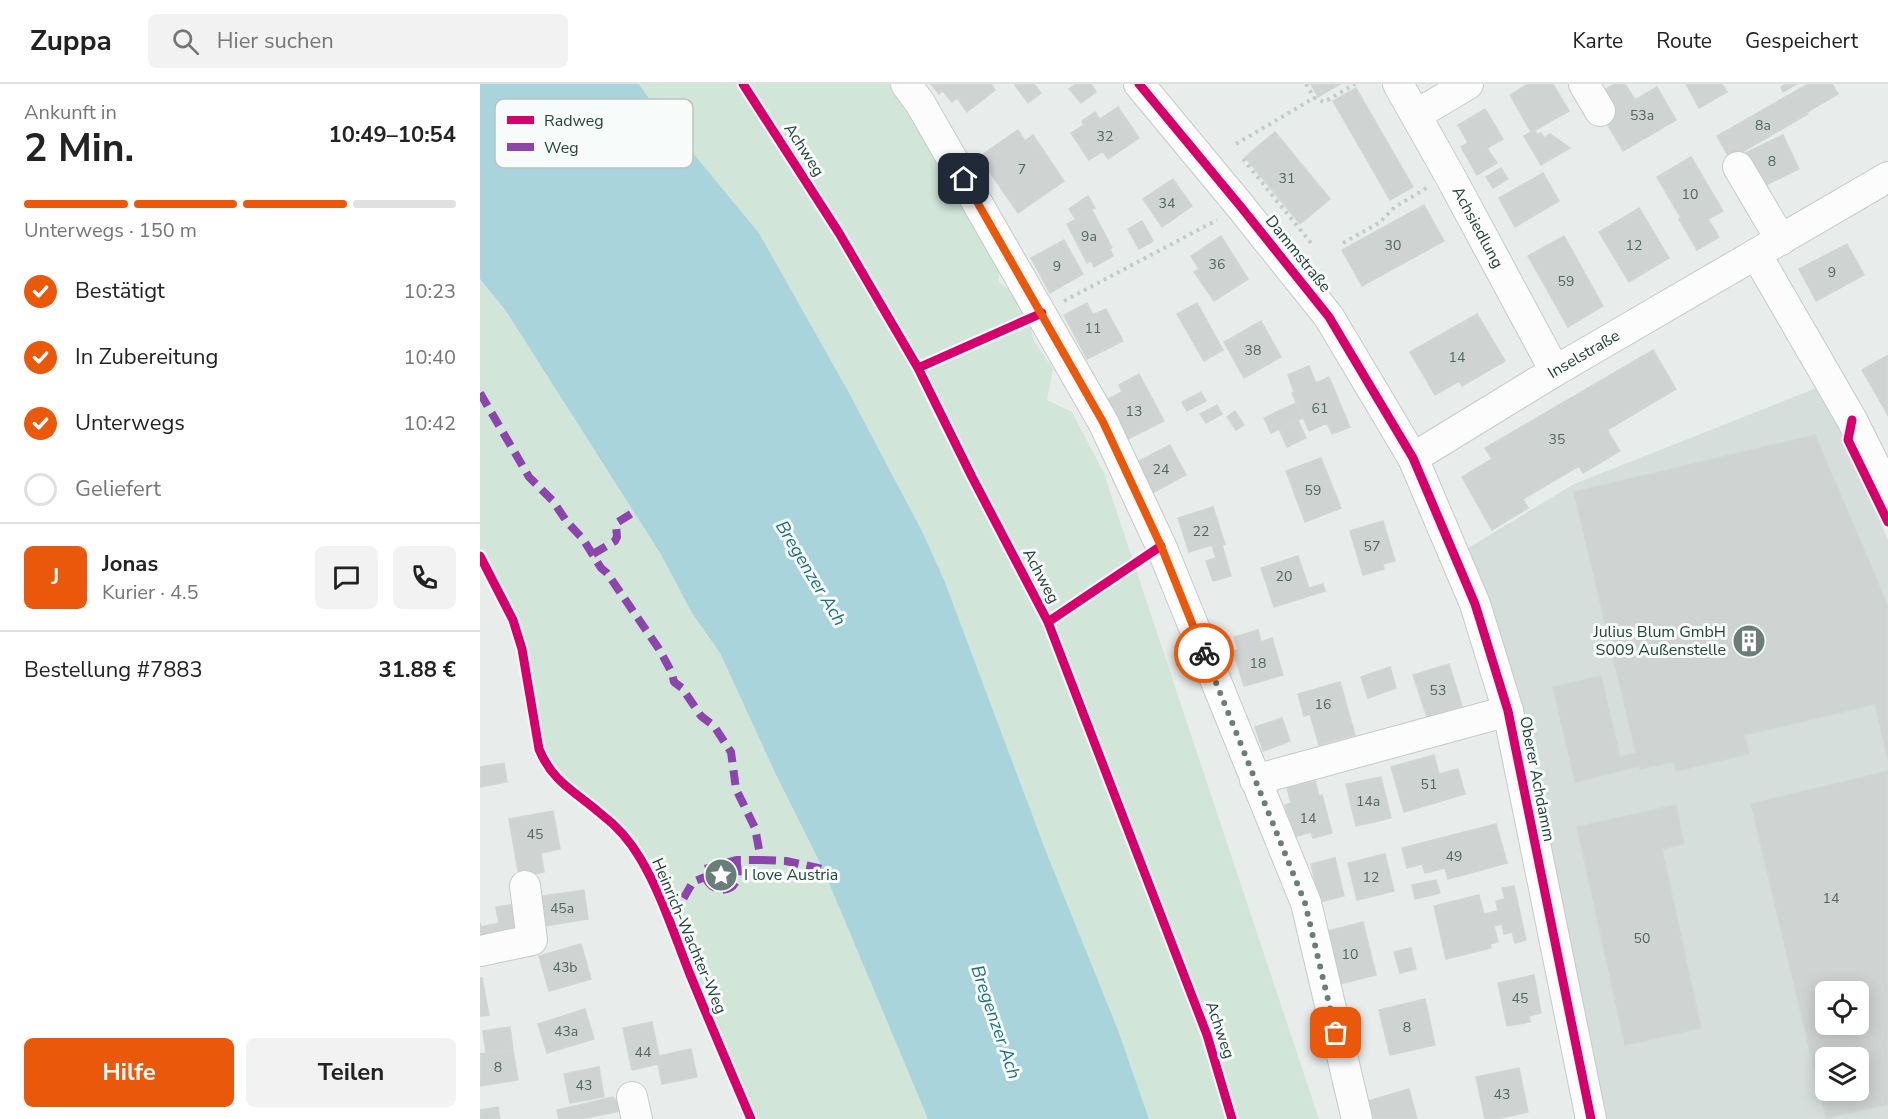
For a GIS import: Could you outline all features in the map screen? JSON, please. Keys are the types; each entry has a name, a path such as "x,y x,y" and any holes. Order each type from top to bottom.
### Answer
{"street":[{"path":"906,84 920,103 1103,422 1161,546 1305,903 1357,1119"},
{"name":"Dammstraße","path":"1138,84 1329,317 1413,458"},
{"name":"Achsiedlung","path":"1398,84 1555,371"},
{"path":"1416,115 1468,84"},
{"path":"1584,84 1600,111"},
{"path":"1738,167 1769,247 1888,492"},
{"name":"Inselstraße","path":"1413,458 1555,371 1888,177"},
{"name":"Oberer Achdamm","path":"1413,458 1475,604 1508,711 1591,1119"},
{"path":"1256,780 1508,711"},
{"path":"480,951 532,940 525,886"}],"path":[{"path":"1306,84 1314,98 1324,102 1355,84"},
{"path":"1236,144 1314,98"},
{"path":"1243,159 1311,243"},
{"path":"1343,243 1379,222 1395,207 1450,176"},
{"path":"1042,313 1241,207"}],"shaded area":[{"path":"1824,385 1888,540 1888,1119 1588,1119 1465,550 1574,484"}],"green space":[{"path":"639,84 889,84 999,258 999,282 1024,301 1034,341 1053,369 1047,400 1072,412 1104,473 1319,1119 1149,1119 1118,1030 1047,854 945,582 923,533 848,391 759,233 693,153 693,99 649,99"},
{"path":"480,279 506,311 660,553 692,613 720,653 776,775 823,869 928,1119 751,1119 648,871 618,829 558,779 545,761 539,749 522,649 513,620 480,556"}],"water":[{"name":"Bregenzer Ach","path":"480,84 639,84 649,99 495,99 495,168 693,168 693,153 759,233 848,391 923,533 945,582 1047,854 1118,1030 1149,1119 928,1119 823,869 776,775 720,653 692,613 660,553 506,311 480,279"}],"building":[{"path":"931,84 991,84 995,90 967,112 957,98 952,102 943,91 939,94"},
{"path":"1034,84 1041,93 1028,103 1015,85"},
{"path":"1076,84 1091,84 1096,92 1081,103 1069,89"},
{"path":"1311,84 1340,84 1318,97"},
{"path":"1528,84 1553,84 1569,111 1535,130 1537,135 1541,133 1544,138 1550,134 1570,148 1541,165 1524,136 1531,132 1510,95"},
{"path":"1615,84 1625,84 1635,100 1657,87 1676,120 1623,151 1604,118 1616,111 1604,90"},
{"path":"1686,84 1722,84 1727,92 1699,108"},
{"path":"1786,84 1797,84 1783,92 1781,87"},
{"path":"1808,84 1832,84 1838,94 1730,159 1717,136"},
{"path":"1356,88 1413,187 1390,200 1333,101"},
{"path":"1118,107 1139,138 1108,159 1103,151 1089,160 1071,133 1084,125 1082,121 1095,112 1100,119"},
{"path":"1485,109 1503,139 1487,148 1497,163 1477,175 1461,147 1468,143 1458,125"},
{"path":"1018,130 1025,141 1033,135 1064,181 1018,213 979,157"},
{"path":"1275,132 1330,199 1300,224 1245,157"},
{"path":"1783,135 1799,169 1762,187 1745,153"},
{"path":"1691,157 1723,211 1708,219 1719,237 1697,250 1657,177"},
{"path":"1501,168 1508,179 1493,188 1486,177"},
{"path":"1543,173 1559,201 1515,227 1499,198"},
{"path":"1173,179 1192,206 1162,227 1143,199"},
{"path":"1088,196 1095,208 1076,220 1069,209"},
{"path":"1424,205 1444,241 1362,286 1342,250"},
{"path":"1639,208 1669,258 1629,282 1599,232"},
{"path":"1092,210 1112,248 1110,249 1113,256 1094,267 1091,260 1087,263 1067,224"},
{"path":"1142,221 1153,241 1139,249 1128,229"},
{"path":"1221,236 1248,279 1214,301 1194,272 1199,269 1191,256"},
{"path":"1564,236 1603,306 1568,327 1528,256"},
{"path":"1064,240 1083,274 1050,293 1031,258"},
{"path":"1847,244 1864,275 1816,301 1799,269"},
{"path":"1087,303 1093,315 1106,309 1123,341 1087,359 1064,315"},
{"path":"1197,303 1223,350 1204,361 1177,314"},
{"path":"1477,314 1505,361 1462,386 1459,381 1435,395 1410,352"},
{"path":"1261,321 1281,357 1244,378 1224,342"},
{"path":"1653,350 1676,389 1607,430 1620,451 1583,473 1579,466 1523,499 1528,508 1492,530 1462,477 1492,459 1485,448"},
{"path":"1888,355 1888,415 1862,370"},
{"path":"1309,366 1316,383 1329,377 1350,427 1332,434 1327,423 1309,431 1292,393 1294,392 1288,375"},
{"path":"1139,374 1164,421 1124,441 1104,401 1122,392 1119,385"},
{"path":"1201,392 1206,401 1187,411 1182,402"},
{"path":"1296,403 1303,418 1271,433 1264,418"},
{"path":"1217,405 1222,414 1206,423 1200,414"},
{"path":"1235,411 1244,425 1236,430 1227,417"},
{"path":"1298,420 1306,438 1287,447 1279,429"},
{"name":"Julius Blum GmbH S009 Außenstelle","path":"1815,435 1888,606 1888,760 1875,704 1745,735 1749,754 1676,771 1674,762 1640,769 1639,766 1575,782 1553,687 1601,676 1620,757 1636,753 1574,492"},
{"path":"1170,445 1186,475 1152,493 1135,463"},
{"path":"1321,458 1341,508 1305,522 1286,471"},
{"path":"1213,507 1225,544 1222,545 1231,576 1213,581 1206,561 1216,558 1212,545 1189,552 1178,518"},
{"path":"1383,521 1395,561 1383,564 1384,569 1363,575 1350,531"},
{"path":"1298,556 1309,588 1323,584 1325,591 1274,607 1261,568"},
{"path":"1258,630 1261,642 1272,638 1283,675 1244,686 1233,651 1238,649 1234,637"},
{"path":"1449,664 1462,706 1427,717 1413,675"},
{"path":"1390,667 1396,688 1368,698 1361,677"},
{"path":"1340,682 1355,735 1319,745 1310,714 1304,716 1298,694"},
{"path":"1282,718 1290,741 1263,751 1255,727"},
{"path":"1434,755 1439,774 1458,769 1465,794 1404,812 1391,767"},
{"path":"504,763 507,782 480,787 480,767"},
{"path":"1888,771 1888,1104 1826,1118 1822,1101 1869,1101 1869,1047 1815,1047 1815,1072 1751,804"},
{"path":"1381,777 1391,818 1356,826 1346,784"},
{"path":"1315,780 1319,796 1322,795 1332,833 1313,838 1311,832 1294,837 1285,805 1291,803 1287,788"},
{"path":"1676,805 1684,844 1662,849 1701,1028 1625,1045 1577,827"},
{"path":"553,811 560,849 541,853 544,872 519,877 509,819"},
{"path":"1496,824 1507,863 1448,879 1445,868 1425,873 1422,864 1407,868 1402,848"},
{"path":"1385,854 1394,891 1357,900 1348,863"},
{"path":"1335,858 1344,896 1320,902 1311,864"},
{"path":"1436,880 1440,893 1415,899 1412,885"},
{"path":"1514,886 1526,940 1515,943 1512,932 1504,934 1502,924 1494,926 1498,942 1490,944 1491,948 1446,959 1434,906 1479,895 1484,914 1498,911 1496,901 1505,899 1502,888"},
{"path":"584,890 588,919 540,927 536,897"},
{"path":"514,904 520,937 480,945 480,923 481,927 499,923 496,907"},
{"path":"1363,922 1376,975 1336,985 1324,932"},
{"path":"581,944 591,979 549,991 539,956"},
{"path":"1411,948 1416,969 1400,973 1394,952"},
{"path":"1534,975 1541,1013 1529,1016 1530,1022 1507,1026 1498,983"},
{"path":"480,978 482,978 489,1015 480,1016"},
{"path":"1425,999 1435,1045 1390,1055 1379,1010"},
{"path":"585,1009 594,1039 547,1053 538,1024"},
{"path":"652,1022 659,1056 691,1049 697,1077 662,1084 658,1064 632,1070 623,1028"},
{"path":"510,1027 513,1050 486,1053 483,1031"},
{"path":"513,1050 518,1080 480,1086 480,1054"},
{"path":"599,1067 604,1097 570,1103 564,1074"},
{"path":"1519,1068 1528,1112 1485,1119 1476,1077"},
{"path":"1409,1089 1417,1119 1374,1119 1368,1101"},
{"path":"613,1097 625,1110 581,1119 559,1119 557,1110"},
{"path":"498,1107 500,1119 480,1119 480,1110"}],"marked path":[{"path":"480,393 529,477 553,501 567,522 583,539 659,649 672,673 674,682 682,688 701,716 714,726 731,752 736,789 755,828 761,860 736,860"},
{"path":"593,554 615,541 616,525 634,512"},
{"path":"736,860 738,873 730,888 723,890 710,884 706,878 705,869 736,860"},
{"path":"761,860 786,861 823,869"},
{"path":"663,907 682,901 693,882 705,877"}],"cycle path":[{"name":"Achweg","path":"743,84 839,233 918,368 1048,622 1207,1035 1232,1119"},
{"path":"1139,84 1329,317 1413,458 1475,604 1508,711 1591,1119"},
{"path":"918,368 1042,313"},
{"path":"1852,420 1848,440 1888,522"},
{"name":"Achweg","path":"1048,622 1161,546"},
{"name":"Heinrich-Wachter-Weg","path":"480,556 513,620 522,649 539,749 558,778 612,824 627,840 648,871 751,1119"}],"way so far":[{"path":"1204,653 1305,903 1336,1033"}],"place":[{"name":"Julius Blum GmbH S009 Außenstelle","path":"1749,641"},
{"name":"I love Austria","path":"721,875"}],"route":[{"path":"964,179 1103,422 1161,546 1204,653"}]}
